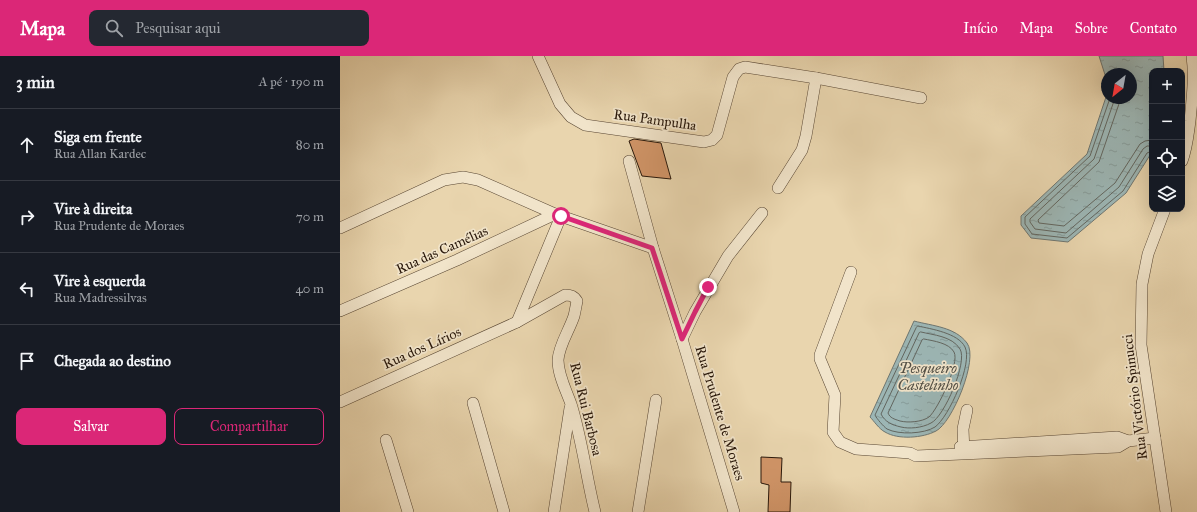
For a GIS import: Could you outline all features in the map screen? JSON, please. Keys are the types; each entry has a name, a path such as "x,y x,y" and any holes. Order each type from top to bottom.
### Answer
{"street":[{"name":"Rua Pampulha","path":"538,56 560,104 571,117 584,125 704,142 712,140 718,135 733,77 739,70 745,67 816,78 921,98"},
{"path":"1185,153 1196,71 1192,56"},
{"path":"778,188 802,150 806,136 816,78"},
{"name":"Rua Prudente de Moraes","path":"629,161 652,248 682,339 734,512"},
{"path":"340,228 444,180 463,177 478,180 558,215 652,248"},
{"name":"Rua Victório Spinucci","path":"1164,212 1148,254 1142,284 1141,345 1166,512"},
{"path":"682,339 695,312 728,256 762,213"},
{"path":"517,322 558,215"},
{"name":"Rua das Camélias","path":"340,311 558,215"},
{"path":"851,272 820,355 820,359 835,395 833,432 840,442 856,449 910,453 916,456 964,450 1070,445 1118,447 1128,441 1155,438"},
{"name":"Rua dos Lírios","path":"340,402 517,322 565,295 570,295"},
{"name":"Rua Rui Barbosa","path":"570,295 577,301 574,316 559,353 558,361 564,387 571,404 580,439 595,512"},
{"path":"638,512 656,400"},
{"path":"473,403 504,512"},
{"path":"554,512 571,404"},
{"path":"964,450 963,429 968,410"},
{"path":"386,440 408,512"}],"water":[{"path":"1099,56 1163,56 1164,68 1149,68 1149,157 1126,193 1068,242 1031,238 1021,225 1021,216 1087,154 1104,104 1137,104 1137,68 1103,68"},
{"name":"Pesqueiro Castelinho","path":"914,321 950,330 962,338 967,343 970,351 969,362 967,376 962,390 956,404 942,426 936,431 918,437 903,437 890,435 883,431 870,417"}],"building":[{"path":"634,139 661,143 671,179 642,176 629,141"},
{"path":"761,457 782,458 781,482 791,482 790,512 768,512 769,485 761,483"}],"route":[{"path":"561,216 652,248 682,339 708,287"}]}
